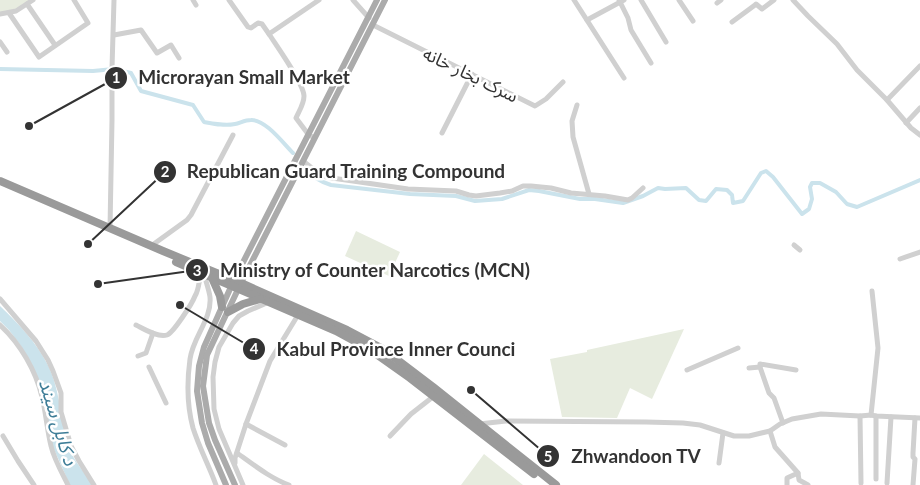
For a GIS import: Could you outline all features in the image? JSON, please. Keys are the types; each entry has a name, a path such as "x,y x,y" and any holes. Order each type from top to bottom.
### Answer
{"highway":[{"path":"0,181 236,284 347,330 383,349 412,370 493,442 548,485"},
{"path":"0,186 206,275 236,284 261,299 336,331 369,349 556,485"},
{"path":"206,275 218,291 225,310 261,299"}],"main road":[{"path":"236,284 303,161 311,136 347,57 377,0"},
{"path":"235,485 209,423 204,386 208,355 236,284 311,136 385,0"},
{"path":"225,310 204,347 199,366 197,391 202,423 208,443 226,485"}],"street":[{"path":"0,14 16,11 33,0"},
{"path":"9,13 39,56 88,23 74,0"},
{"path":"228,0 248,27 251,28 258,23 262,24 300,83 304,94 296,118 311,136"},
{"path":"269,34 319,0"},
{"path":"353,0 369,18"},
{"path":"574,0 624,78"},
{"path":"641,0 666,42"},
{"path":"680,0 693,21"},
{"path":"732,22 756,4 762,9 774,0"},
{"path":"793,0 837,44 857,70 887,100 906,123 920,135"},
{"path":"587,20 621,1 631,30 651,63"},
{"path":"110,228 113,2"},
{"path":"27,4 55,45"},
{"name":"سرک بخار خانه","path":"373,25 535,106 546,99 563,82"},
{"path":"114,35 141,30 157,52 171,45 179,58"},
{"path":"0,42 7,52"},
{"path":"887,100 920,66"},
{"path":"442,133 472,74"},
{"path":"577,105 572,121 574,137 589,194"},
{"path":"906,123 920,108"},
{"path":"151,246 187,220 191,215 233,135"},
{"path":"303,161 322,176 341,180 408,189 456,191 476,196 500,194 523,186 531,186 551,188 571,194 589,194 629,200 643,188"},
{"path":"794,245 800,250"},
{"path":"900,259 920,252"},
{"path":"136,325 162,335 167,335 174,330 196,296 206,275"},
{"path":"206,275 210,304 208,314 192,348 188,392 193,428 216,485"},
{"path":"872,291 878,348 873,415 876,479"},
{"path":"0,299 36,341 48,360 60,393 61,412 70,446 94,485"},
{"path":"243,485 219,428 214,409 213,377 215,362 219,348 239,316 269,302"},
{"path":"235,466 235,458 246,424 270,361 298,315"},
{"path":"0,324 18,346 31,367 43,404 51,448 68,485"},
{"path":"138,356 146,353 153,333"},
{"path":"687,370 738,348"},
{"path":"749,368 760,367 760,364 796,370"},
{"path":"149,367 166,403"},
{"path":"760,367 769,393 774,398 783,423"},
{"path":"390,436 434,396"},
{"path":"473,424 506,421 646,422 700,425 734,436 749,436 770,431 792,419 821,414 918,418 913,453 915,459 913,485"},
{"path":"860,416 861,483"},
{"path":"887,483 891,417"},
{"path":"246,424 284,444"},
{"path":"770,431 775,447 798,473 800,480 807,485"},
{"path":"718,464 723,433"},
{"path":"3,436 34,485"},
{"path":"237,454 278,481 289,485"},
{"path":"787,485 787,478 798,473"}],"shaded area":[{"path":"0,0 31,0 15,10 0,14"},
{"path":"356,231 400,252 389,276 345,256"},
{"path":"684,329 652,399 630,388 617,418 562,417 550,359"},
{"path":"484,454 523,485 461,485"}],"water":[{"name":"د کابل سيند","path":"0,306 29,336 47,363 57,391 70,450 93,485 70,485 52,445 43,391 21,346 0,321"}],"waterway":[{"path":"0,69 93,71 114,69 131,73 141,91 193,105 204,122 227,125 251,120 262,123 274,132 293,153"},
{"path":"306,169 317,179 331,185 410,194 456,196 475,201 502,199 529,190 580,199 623,203 658,188 686,188 699,200 706,201 716,189 727,190 732,195 733,203 743,201 761,173 766,171 773,177 802,214 809,209 812,199 810,187 812,183 820,183 836,192 847,204 857,207 920,180"}],"place":[{"name":"Microrayan Small Market","path":"29,126"},
{"name":"Republican Guard Training Compound","path":"88,244"},
{"name":"Ministry of Counter Narcotics (MCN)","path":"98,284"},
{"name":"Kabul Province Inner Counci","path":"180,305"},
{"name":"Zhwandoon TV","path":"471,390"}]}
